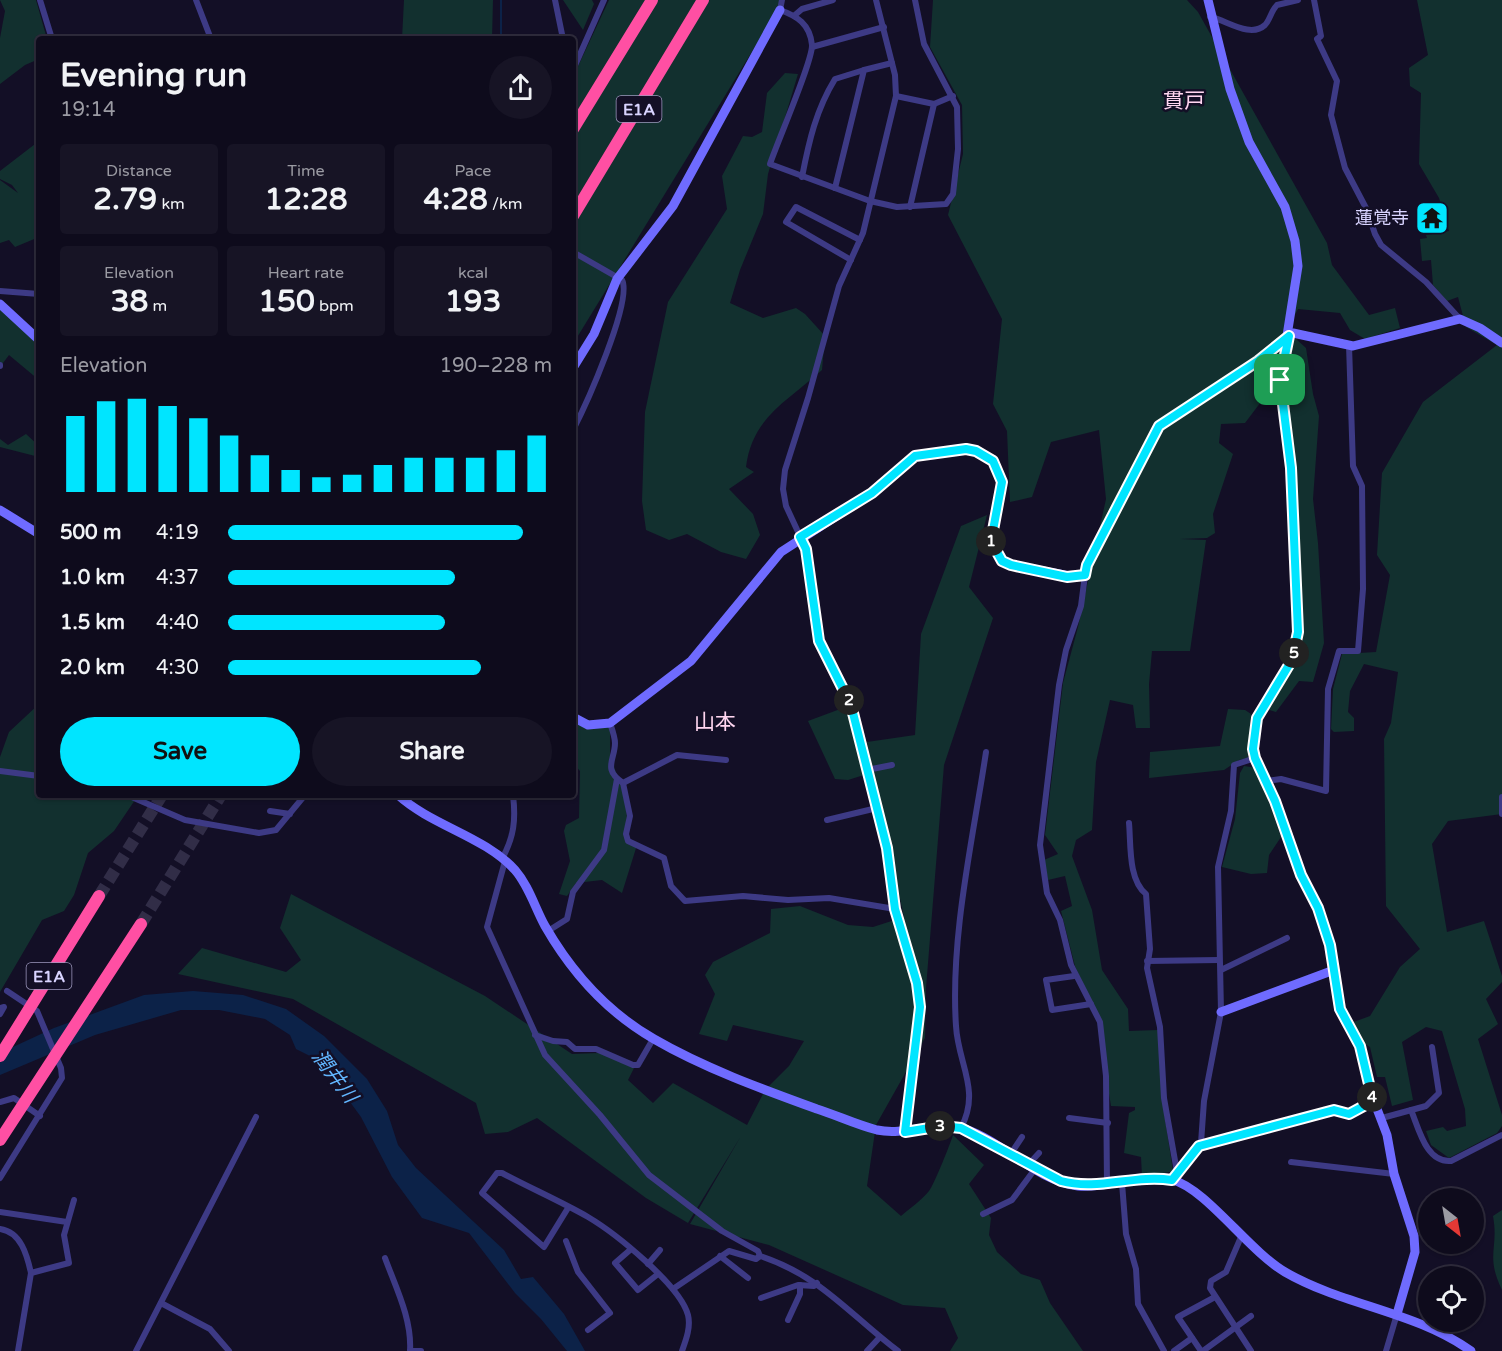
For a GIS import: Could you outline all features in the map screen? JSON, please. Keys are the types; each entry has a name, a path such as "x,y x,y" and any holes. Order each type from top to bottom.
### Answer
{"highway":[{"name":"E1A","path":"576,124 652,0"},
{"name":"E1A","path":"576,211 703,0"},
{"name":"E1A","path":"0,1056 99,896"},
{"name":"E1A","path":"0,1140 141,924"}],"street":[{"path":"40,0 51,36"},
{"path":"196,0 210,36"},
{"path":"555,0 562,36"},
{"path":"576,63 604,0"},
{"path":"795,15 802,9 833,0"},
{"path":"876,0 892,63 896,96 860,240 839,286 785,470 786,506 806,549 819,641 851,705 887,848 895,909 917,983 920,1007 905,1132"},
{"path":"576,363 594,334 617,279 672,206 781,5 807,28 812,47 770,164 870,201 910,207 946,204 952,194 958,149 957,107 924,44 915,0"},
{"path":"1208,0 1210,16 1230,89 1249,142 1285,207 1295,241 1297,284 1280,380 1291,468 1298,632 1292,660 1257,718 1253,739 1255,758 1267,781 1301,875 1318,908 1330,945 1340,1009 1360,1046 1373,1101 1382,1118 1394,1174 1414,1236 1415,1252 1386,1351"},
{"path":"1210,16 1237,27 1258,29 1267,23 1277,5 1298,0"},
{"path":"1314,0 1321,27 1321,36 1317,39 1337,81 1331,116 1350,180 1367,210 1381,245 1426,282 1460,319 1480,328 1502,343"},
{"path":"812,47 884,27"},
{"path":"802,177 813,123 822,99 835,79 892,63"},
{"path":"835,188 864,70"},
{"path":"896,96 933,104 953,96"},
{"path":"910,207 933,104"},
{"path":"851,260 786,222 796,207 860,240"},
{"path":"576,254 622,280 624,288 615,328 576,423"},
{"path":"0,291 36,294"},
{"path":"0,304 36,337"},
{"path":"1107,1185 1108,1123 1100,1022 1074,976 1060,920 1047,893 1040,846 1059,685 1066,650 1081,606 1087,565 1159,426 1258,361 1289,336 1300,333 1349,345 1460,319"},
{"path":"1267,781 1281,779 1326,791 1328,689 1339,651 1358,651 1363,589 1362,486 1353,466 1349,345"},
{"path":"576,719 588,725 610,723 691,661 781,552 800,537 872,493 915,456 966,449 976,451 993,461 1002,482 991,541 1002,561 1067,577 1085,575"},
{"path":"0,510 36,532"},
{"path":"548,931 567,919 573,892 602,856 617,779 610,761 615,744 610,723"},
{"path":"961,1128 968,1115 970,1091 956,1026 958,952 986,752"},
{"path":"623,783 677,754 726,760"},
{"path":"402,798 421,813 503,860 523,880 548,931 572,968 600,999 653,1039 760,1088 876,1129 905,1132 942,1126 961,1128 1031,1167 1078,1185 1107,1185 1175,1176 1199,1146 1203,1101 1221,1012 1218,867 1231,811 1234,765 1255,758"},
{"path":"867,770 892,765"},
{"path":"0,771 36,776"},
{"path":"617,779 623,783 630,816 626,834 628,841 664,858 671,886 685,901 742,896 788,900 829,897 895,909"},
{"path":"1502,797 1502,814"},
{"path":"134,798 185,820 259,833 276,830 303,798"},
{"path":"513,798 516,816 512,839 503,860 487,927 545,1055 600,1115 649,1175 722,1231 758,1251 760,1256 784,1264 817,1283 898,1351"},
{"path":"827,820 877,808"},
{"path":"270,811 290,814"},
{"path":"1129,823 1138,888 1146,894 1150,949 1147,961 1160,1027 1164,1098 1175,1176 1269,1262 1310,1285 1397,1314 1448,1335 1471,1351"},
{"path":"1221,970 1287,938"},
{"path":"1147,961 1219,960"},
{"path":"1221,1012 1334,970"},
{"path":"1074,976 1046,980 1052,1010 1091,1004"},
{"path":"0,1179 62,1078 61,1068 37,1011 7,992"},
{"path":"0,1008 4,1008 0,1014"},
{"path":"534,1035 553,1041 567,1042 575,1049 596,1049 633,1065 638,1065 653,1039"},
{"path":"1382,1118 1426,1106 1439,1093 1432,1047"},
{"path":"0,1102 14,1098 40,1116"},
{"path":"1199,1146 1334,1110 1349,1114 1373,1101"},
{"path":"1411,1110 1429,1152 1445,1161 1451,1161 1502,1135"},
{"path":"136,1351 256,1117"},
{"path":"1069,1118 1108,1123"},
{"path":"1010,1155 1022,1137"},
{"path":"983,1214 1012,1200 1039,1153"},
{"path":"1291,1162 1394,1174"},
{"path":"568,1208 544,1247 482,1194 497,1173 502,1173 588,1217 648,1264 673,1290 688,1315 689,1324 682,1351"},
{"path":"1122,1183 1126,1234 1136,1269 1138,1304 1164,1351"},
{"path":"31,1273 69,1263 64,1235 67,1222 73,1212 74,1200"},
{"path":"0,1212 67,1222"},
{"path":"0,1229 8,1230 16,1237 26,1252 31,1273 18,1351"},
{"path":"1241,1237 1226,1272 1211,1281 1210,1288 1251,1351"},
{"path":"566,1241 578,1272 610,1313 588,1330"},
{"path":"630,1250 615,1263 638,1290 658,1274"},
{"path":"648,1264 660,1250"},
{"path":"673,1290 729,1251 756,1259 760,1256"},
{"path":"720,1256 748,1278"},
{"path":"385,1258 406,1315 411,1336 410,1351 421,1351"},
{"path":"761,1298 800,1285 814,1286 817,1283"},
{"path":"788,1320 800,1294 800,1285"},
{"path":"1215,1297 1178,1317 1202,1351 1251,1316"},
{"path":"161,1303 210,1329 229,1351"},
{"path":"867,1351 880,1337"},
{"path":"1174,1351 1192,1338"}],"green space":[{"path":"0,0 36,0 46,36 36,36 36,60 25,65 0,84 0,38 5,11"},
{"path":"404,0 493,0 492,36 402,36"},
{"path":"563,0 592,0 594,4 583,30"},
{"path":"609,0 781,0 775,14 576,339 576,71"},
{"path":"933,0 1187,0 1198,12 1327,243 1332,265 1369,315 1395,308 1400,328 1365,339 1350,330 1340,313 1298,309 1286,332 1273,345 1296,339 1306,348 1319,416 1313,499 1324,643 1313,682 1299,681 1276,712 1266,709 1299,653 1298,572 1287,398 1267,394 1245,423 1221,424 1219,443 1233,454 1213,514 1215,533 1207,538 1180,539 1206,540 1190,651 1152,651 1149,684 1150,728 1136,728 1133,705 1110,700 1096,762 1092,830 1076,840 1072,856 1092,910 1102,970 1128,1009 1129,1031 1158,1030 1164,1112 1173,1171 1170,1172 1142,1176 1141,1157 1124,1153 1129,1113 1135,1110 1135,1107 1111,1106 1096,1014 1075,966 1061,911 1072,906 1065,876 1048,880 1044,860 1058,854 1045,835 1063,683 1078,627 1106,499 1099,430 1051,442 1032,497 1010,502 1007,431 993,404 1002,319 948,215 963,154 962,105 930,47"},
{"path":"1417,0 1502,0 1502,814 1448,821 1432,844 1447,932 1484,921 1502,976 1502,982 1486,999 1498,1024 1478,1039 1502,1115 1502,1126 1497,1133 1449,1158 1431,1145 1426,1131 1443,1127 1447,1131 1466,1126 1465,1109 1442,1031 1426,1027 1402,1042 1413,1100 1392,1106 1385,1077 1377,1077 1370,1047 1360,1041 1351,1023 1370,1016 1400,967 1420,949 1386,906 1384,739 1391,723 1398,672 1364,664 1350,691 1348,712 1354,718 1354,731 1334,732 1331,729 1333,689 1342,654 1376,652 1390,575 1377,555 1382,473 1423,402 1497,345 1466,327 1458,297 1447,301 1433,285 1431,260 1422,261 1420,239 1427,238 1426,235 1449,231 1439,198 1419,164 1421,93 1410,86 1409,68 1428,55"},
{"path":"785,73 798,74 768,174 763,214 740,270 730,303 763,318 796,308 805,314 825,336 822,370 774,411 764,423 756,435 746,467 754,472 729,489 753,514 760,535 746,559 721,552 687,534 669,540 646,530 642,501 645,412 668,302 727,209 722,176 743,136 752,137 762,132 767,93"},
{"path":"36,143 36,238 15,247 9,240 0,243 0,180 18,193 12,185 0,179 0,171"},
{"path":"0,304 36,337 36,378 9,355 0,367"},
{"path":"26,434 36,443 36,456 0,447 0,439 8,445"},
{"path":"987,515 969,587 993,618 944,765 926,988 925,1038 876,1125 867,1186 901,1216 929,1191 953,1135 984,1165 969,1184 991,1218 989,1235 997,1252 1021,1274 1040,1280 1050,1303 1083,1351 950,1351 958,1338 945,1308 903,1305 769,1245 690,1224 741,1136 688,1223 646,1198 537,1118 508,1132 485,1134 476,1103 293,999 178,974 202,948 286,972 301,960 280,928 291,894 485,996 572,1054 599,1053 635,1066 628,1080 653,1103 673,1083 747,1125 765,1090 789,1066 804,1041 733,1025 727,1041 699,1034 715,994 705,975 713,962 770,933 771,909 800,906 848,925 873,927 904,917 867,742 915,735 921,634 961,526"},
{"path":"851,705 867,774 848,780 835,779 808,721"},
{"path":"36,707 36,798 132,798 135,800 114,831 88,853 74,895 64,911 42,920 0,992 0,757 9,732"},
{"path":"1228,709 1245,710 1251,714 1248,758 1239,760 1224,770 1149,778 1150,752 1220,746"},
{"path":"576,719 588,725 610,723 610,756 626,799 628,841 637,845 622,893 602,880 576,883 567,896 559,894 570,861 564,831 566,825 579,818 580,771 576,766"},
{"path":"1244,766 1257,768 1281,837 1269,855 1267,873 1251,874 1222,867 1235,819 1240,773"},
{"path":"1502,1210 1502,1290 1493,1260 1495,1237 1493,1216"}],"water":[{"name":"潤井川","path":"193,991 243,995 286,1009 324,1036 367,1079 387,1111 398,1145 416,1168 504,1250 521,1279 533,1277 564,1314 585,1351 567,1351 541,1319 515,1293 469,1233 422,1218 392,1177 361,1117 320,1061 296,1049 290,1035 265,1019 219,1010 181,1010 95,1035 0,1075 0,1053 54,1028 144,995"}],"waterway":[{"path":"501,0 501,36"}],"tunnel":[{"path":"99,896 160,798"},
{"path":"141,924 219,798"}],"place":[{"name":"蓮覚寺","path":"1432,218"}],"district":[{"name":"貫戸","path":"1184,101"},
{"name":"山本","path":"715,722"}],"route":[{"path":"1289,336 1280,380 1291,468 1298,632 1292,660 1257,718 1254,727 1253,749 1275,801 1301,875 1318,908 1330,945 1335,994 1340,1009 1360,1046 1373,1101 1349,1114 1334,1110 1199,1146 1172,1180 1152,1178 1107,1185 1078,1185 1048,1176 969,1130 942,1126 905,1132 920,1007 917,983 901,936 887,848 851,705 819,641 806,549 800,537 872,493 915,456 966,449 976,451 993,461 1002,482 991,541 993,549 1002,561 1067,577 1075,578 1085,575 1087,565 1159,426 1258,361 1289,336"}]}
